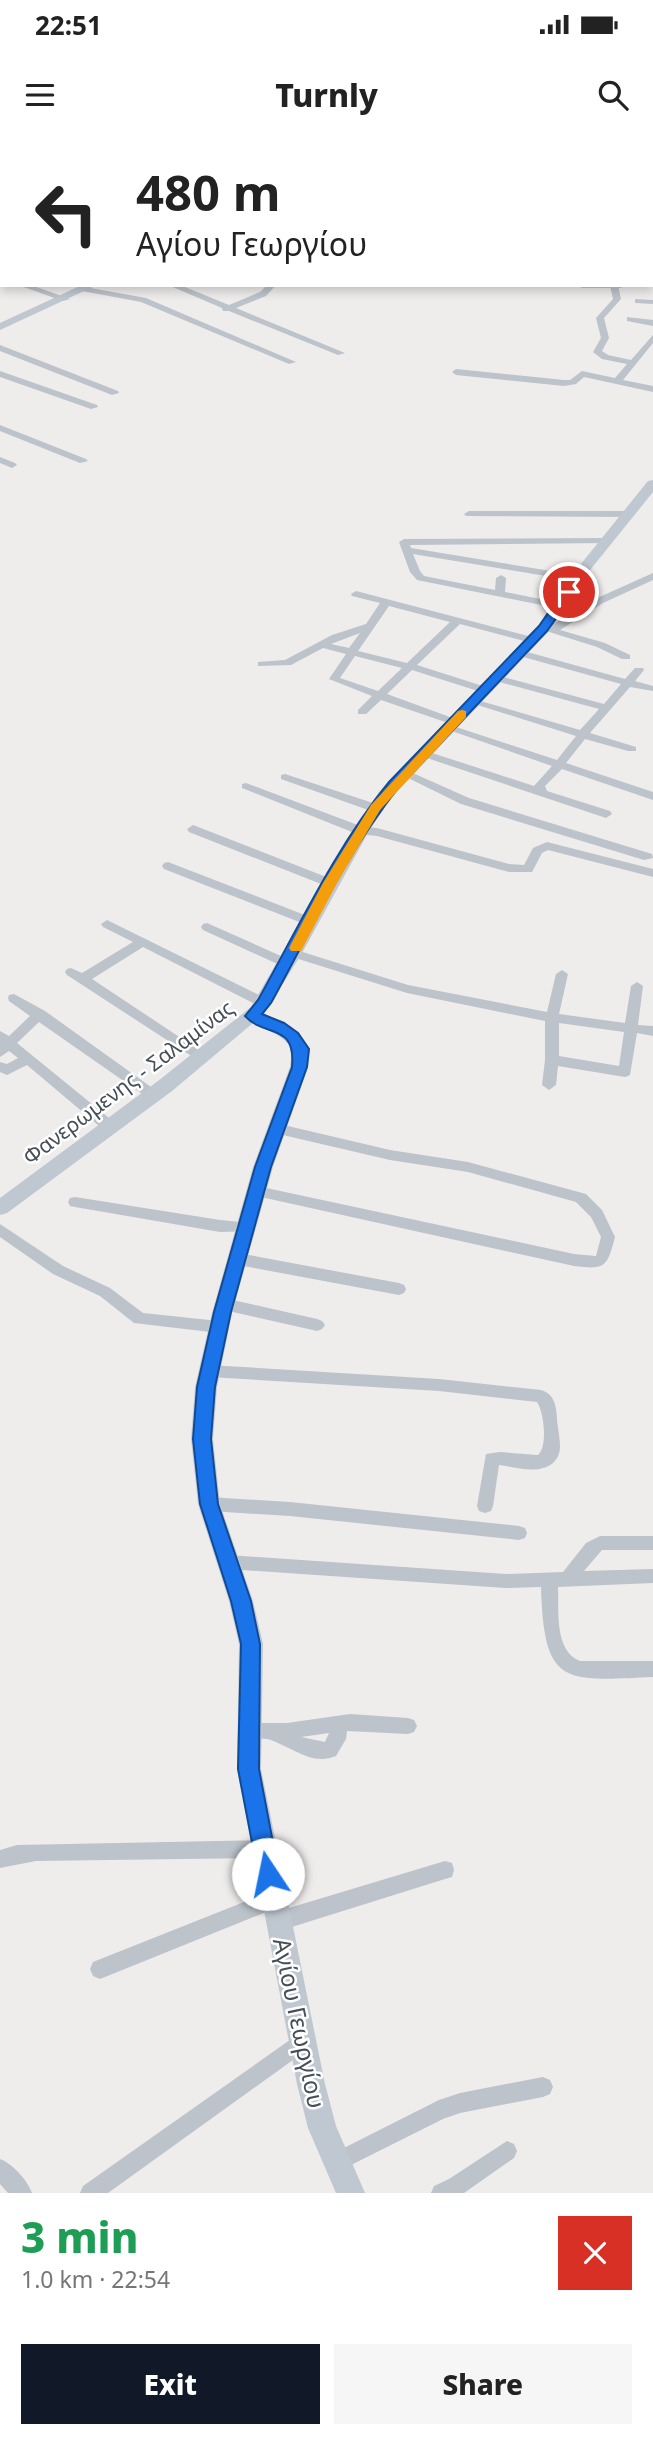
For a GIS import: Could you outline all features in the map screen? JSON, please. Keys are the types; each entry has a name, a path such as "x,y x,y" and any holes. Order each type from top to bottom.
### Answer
{"main road":[{"path":"1,326 88,287"},
{"name":"Φανερωμενης - Σαλαμίνας","path":"0,1208 159,1090 253,1014 290,958 330,883 375,808 520,653 543,633 577,578 653,484"},
{"path":"159,1090 212,1062 226,1050 253,1014"},
{"name":"Αγίου Γεωργίου","path":"253,1014 293,1037 301,1049 299,1067 275,1128 219,1327 209,1371 202,1439 209,1504 251,1644 260,1731 249,1769 263,1849 322,2128 335,2163 351,2193"}],"street":[{"path":"28,287 66,299"},
{"path":"88,287 143,300 292,362"},
{"path":"143,300 168,297 178,287"},
{"path":"181,287 226,309 341,353"},
{"path":"226,309 263,294 270,287"},
{"path":"614,287 617,299 600,318 605,338 597,352 601,356 634,363"},
{"path":"638,300 653,302"},
{"path":"630,319 653,323"},
{"path":"289,342 299,337"},
{"path":"617,382 651,344"},
{"path":"268,352 279,347"},
{"path":"0,348 116,393"},
{"path":"456,372 564,383 573,382 582,374 653,389"},
{"path":"0,374 94,407"},
{"path":"0,428 83,461"},
{"path":"0,460 12,465"},
{"path":"469,514 631,514"},
{"path":"418,575 404,541 606,541"},
{"path":"418,575 424,566 448,548 464,542"},
{"path":"408,550 577,578"},
{"path":"418,575 561,606"},
{"path":"543,633 599,601 653,576"},
{"path":"500,594 501,578"},
{"path":"356,594 457,621 543,633 601,645 626,656"},
{"path":"386,602 334,679 452,725 653,796"},
{"path":"362,712 457,621"},
{"path":"262,664 288,663 339,636 370,626"},
{"path":"323,645 412,667 485,690"},
{"path":"520,653 650,689"},
{"path":"543,794 539,785 639,670"},
{"path":"496,678 607,708"},
{"path":"473,702 632,749"},
{"path":"425,754 606,814"},
{"path":"405,773 458,798 648,857"},
{"path":"285,778 375,808"},
{"path":"246,786 361,831 377,832 522,871 528,869 537,851 547,846 653,873"},
{"path":"193,829 330,883"},
{"path":"168,866 311,922"},
{"path":"107,924 142,942 253,1014"},
{"path":"207,927 290,958 407,989 552,1018 653,1031"},
{"path":"142,942 77,975 201,1056"},
{"path":"549,1085 552,1018 562,974"},
{"path":"552,1060 623,1073 626,1070 637,986"},
{"path":"14,998 159,1090"},
{"path":"40,1014 3,1044 28,1059 109,1126"},
{"path":"0,1067 7,1070 28,1059"},
{"path":"257,1191 575,1260 596,1263 605,1252 608,1237 597,1213 581,1198 468,1167 390,1155 275,1128"},
{"path":"75,1202 220,1226 247,1227"},
{"path":"0,1230 58,1270 105,1292 139,1319 219,1327"},
{"path":"238,1259 399,1289"},
{"path":"225,1304 317,1325"},
{"path":"209,1371 439,1385 541,1396 550,1406 554,1444 550,1456 544,1462 533,1464 492,1459 485,1506"},
{"path":"209,1504 303,1510 519,1533"},
{"path":"653,1543 600,1543 592,1548 558,1580 550,1624 557,1653 566,1666 581,1671 653,1669"},
{"path":"228,1562 459,1579 558,1580 653,1576"},
{"path":"260,1731 319,1752 330,1750 337,1740 339,1724 350,1722 408,1726"},
{"path":"0,1859 36,1852 263,1849"},
{"path":"100,1969 276,1910 445,1870"},
{"path":"90,2193 304,2040"},
{"path":"335,2163 460,2102 543,2087"},
{"path":"441,2193 456,2186 507,2151"},
{"path":"0,2169 22,2193"}],"slow traffic":[{"path":"296,948 330,883 375,808 462,714"}],"route":[{"path":"268,1874 249,1769 251,1644 241,1601 209,1504 202,1439 206,1387 222,1312 275,1128 299,1067 301,1049 298,1042 279,1027 252,1016 264,1003 375,808 543,629 569,592"}]}
